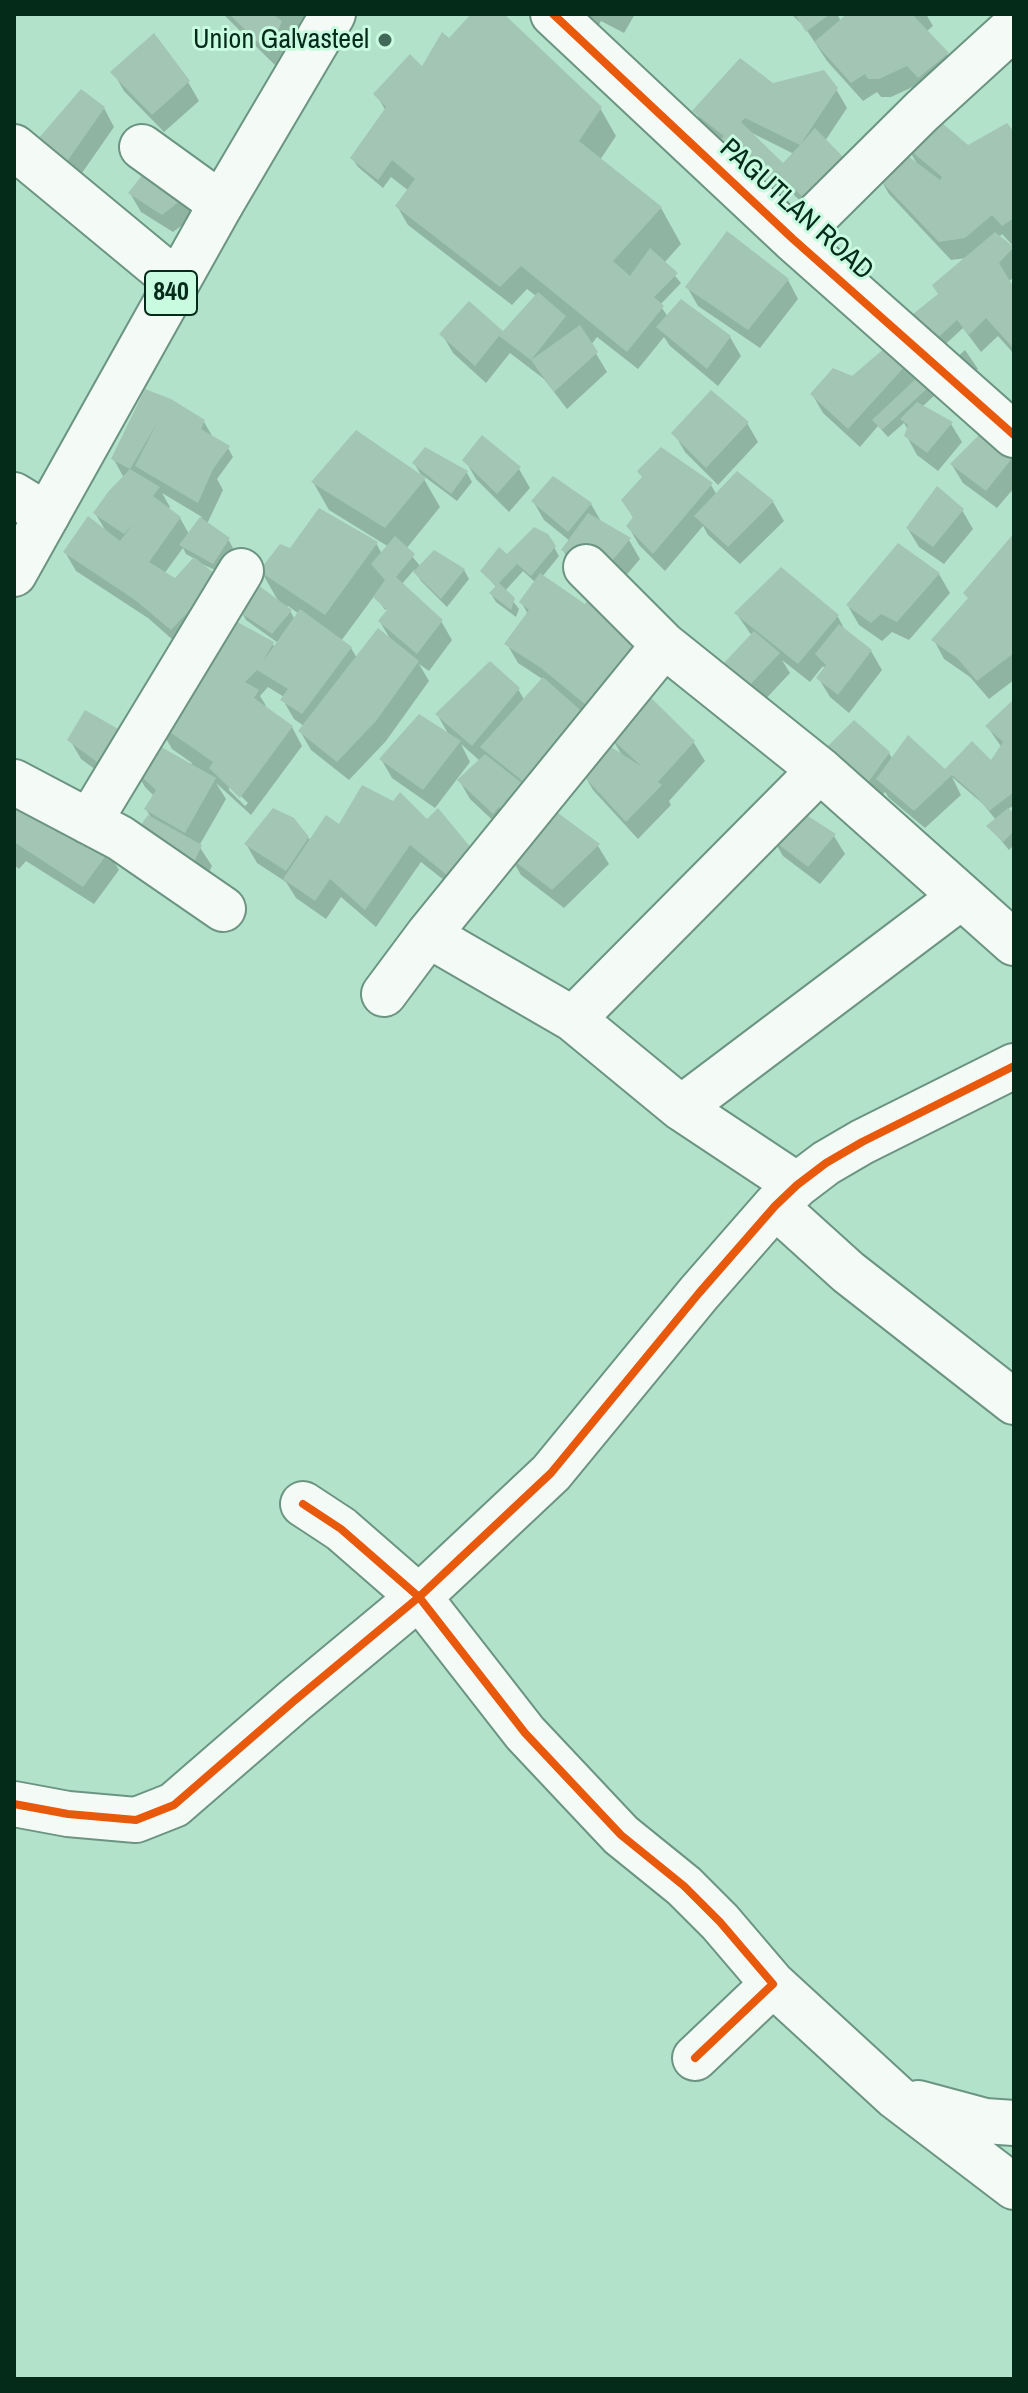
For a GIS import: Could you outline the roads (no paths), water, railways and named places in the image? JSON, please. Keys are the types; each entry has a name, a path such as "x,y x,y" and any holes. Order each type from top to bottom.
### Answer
{"main road":[{"name":"840","path":"14,574 30,505 177,282 333,14"},
{"name":"PAGUTLAN ROAD","path":"553,14 793,239 1007,415"},
{"path":"793,239 922,111 1014,27"},
{"path":"14,147 177,282"},
{"path":"142,147 221,204"},
{"path":"586,567 664,645 820,770 1014,943"},
{"path":"89,822 241,571"},
{"path":"384,994 428,935 664,645"},
{"path":"573,1019 820,770"},
{"path":"14,782 120,838 223,909"},
{"path":"681,1108 961,897"},
{"path":"428,935 573,1019 786,1196 848,1272 1014,1402"},
{"path":"14,1804 68,1814 136,1820 174,1805 419,1597 551,1473 786,1196 826,1163 862,1142 1014,1066"},
{"path":"303,1504 341,1529 419,1597 525,1733 621,1835 684,1886 720,1922 773,1984 896,2097 1014,2187"},
{"path":"695,2058 773,1984"},
{"path":"896,2097 985,2121 1014,2123"}],"place":[{"name":"Union Galvasteel","path":"385,40"}]}
